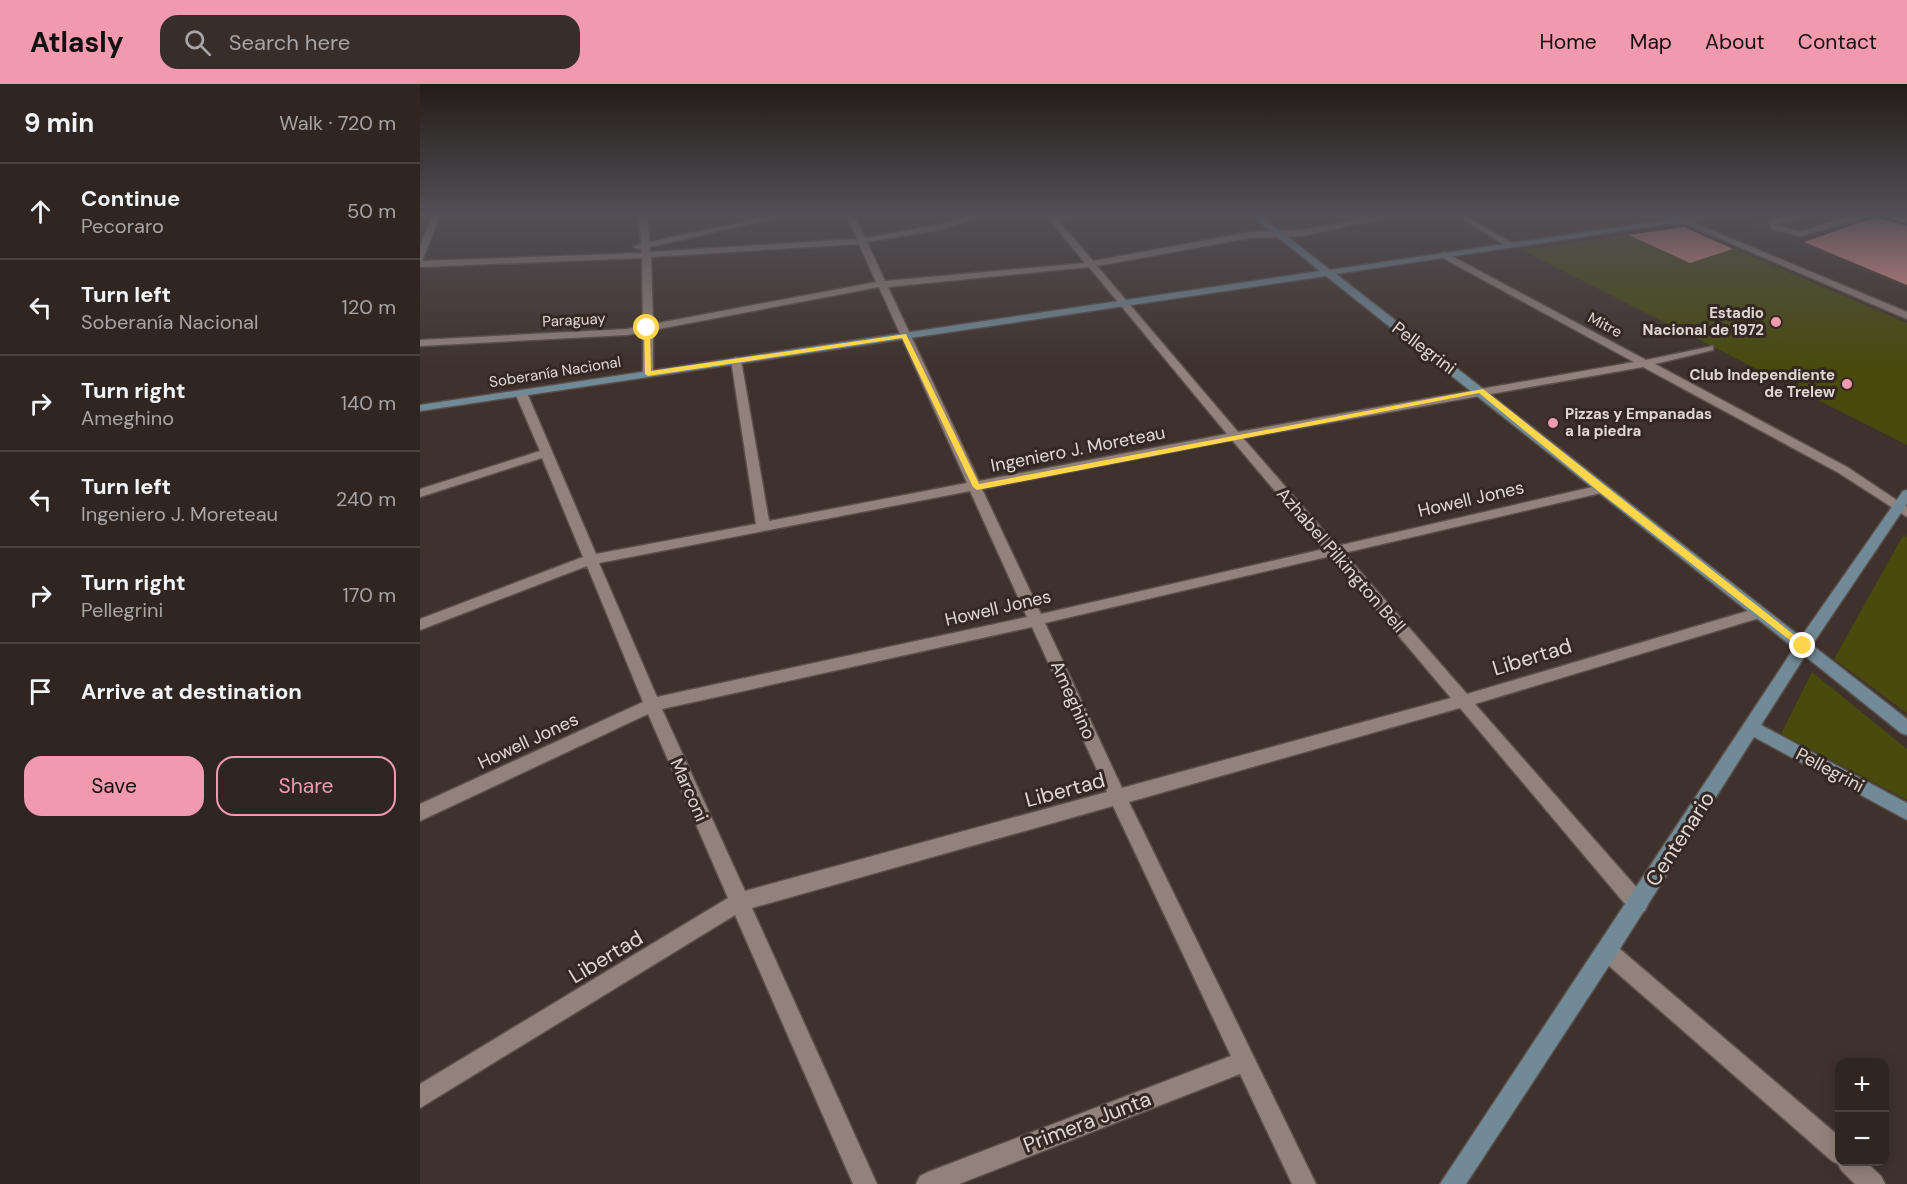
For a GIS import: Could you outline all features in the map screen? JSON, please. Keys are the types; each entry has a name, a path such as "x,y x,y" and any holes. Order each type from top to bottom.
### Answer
{"street":[{"path":"646,264 648,374"},
{"name":"Ameghino","path":"872,264 977,487 1118,798 1304,1184"},
{"name":"Paraguay","path":"420,343 608,334 881,283 1088,264"},
{"name":"Azhabel Pilkington Bell","path":"1092,264 1235,436 1638,904"},
{"name":"Pellegrini","path":"1316,264 1907,728"},
{"name":"Soberanía Nacional","path":"420,408 1379,264"},
{"name":"Mitre","path":"1461,264 1843,470 1903,510"},
{"path":"1784,264 1907,316"},
{"name":"Ingeniero J. Moreteau","path":"420,625 590,560 1235,436 1646,363 1708,348"},
{"path":"736,360 763,528"},
{"name":"Marconi","path":"521,393 544,454 651,705 865,1184"},
{"path":"420,493 544,454"},
{"name":"Howell Jones","path":"420,813 651,705 1037,620 1601,489"},
{"name":"Centenario","path":"1452,1184 1608,951 1803,646 1903,510 1907,494"},
{"name":"Libertad","path":"420,1097 739,902 1463,701 1761,612"},
{"name":"Pellegrini","path":"1752,728 1907,812"},
{"path":"1608,951 1835,1150"},
{"name":"Primera Junta","path":"928,1184 1246,1061"},
{"path":"1854,1166 1873,1184"}],"shaded area":[{"name":"Club Independiente de Trelew","path":"1550,264 1771,264 1907,323 1907,445"},
{"path":"1848,264 1907,264 1907,288"},
{"path":"1904,534 1907,538 1907,713 1834,659"},
{"path":"1812,672 1907,749 1907,800 1781,734"}],"building":[{"path":"1857,264 1907,264 1907,285"}],"place":[{"name":"Estadio Nacional de 1972","path":"1776,322"},
{"name":"Club Independiente de Trelew","path":"1847,384"},
{"name":"Pizzas y Empanadas a la piedra","path":"1553,423"}],"route":[{"path":"647,328 648,374 904,335 977,487 1480,391 1601,489 1803,646"}]}
